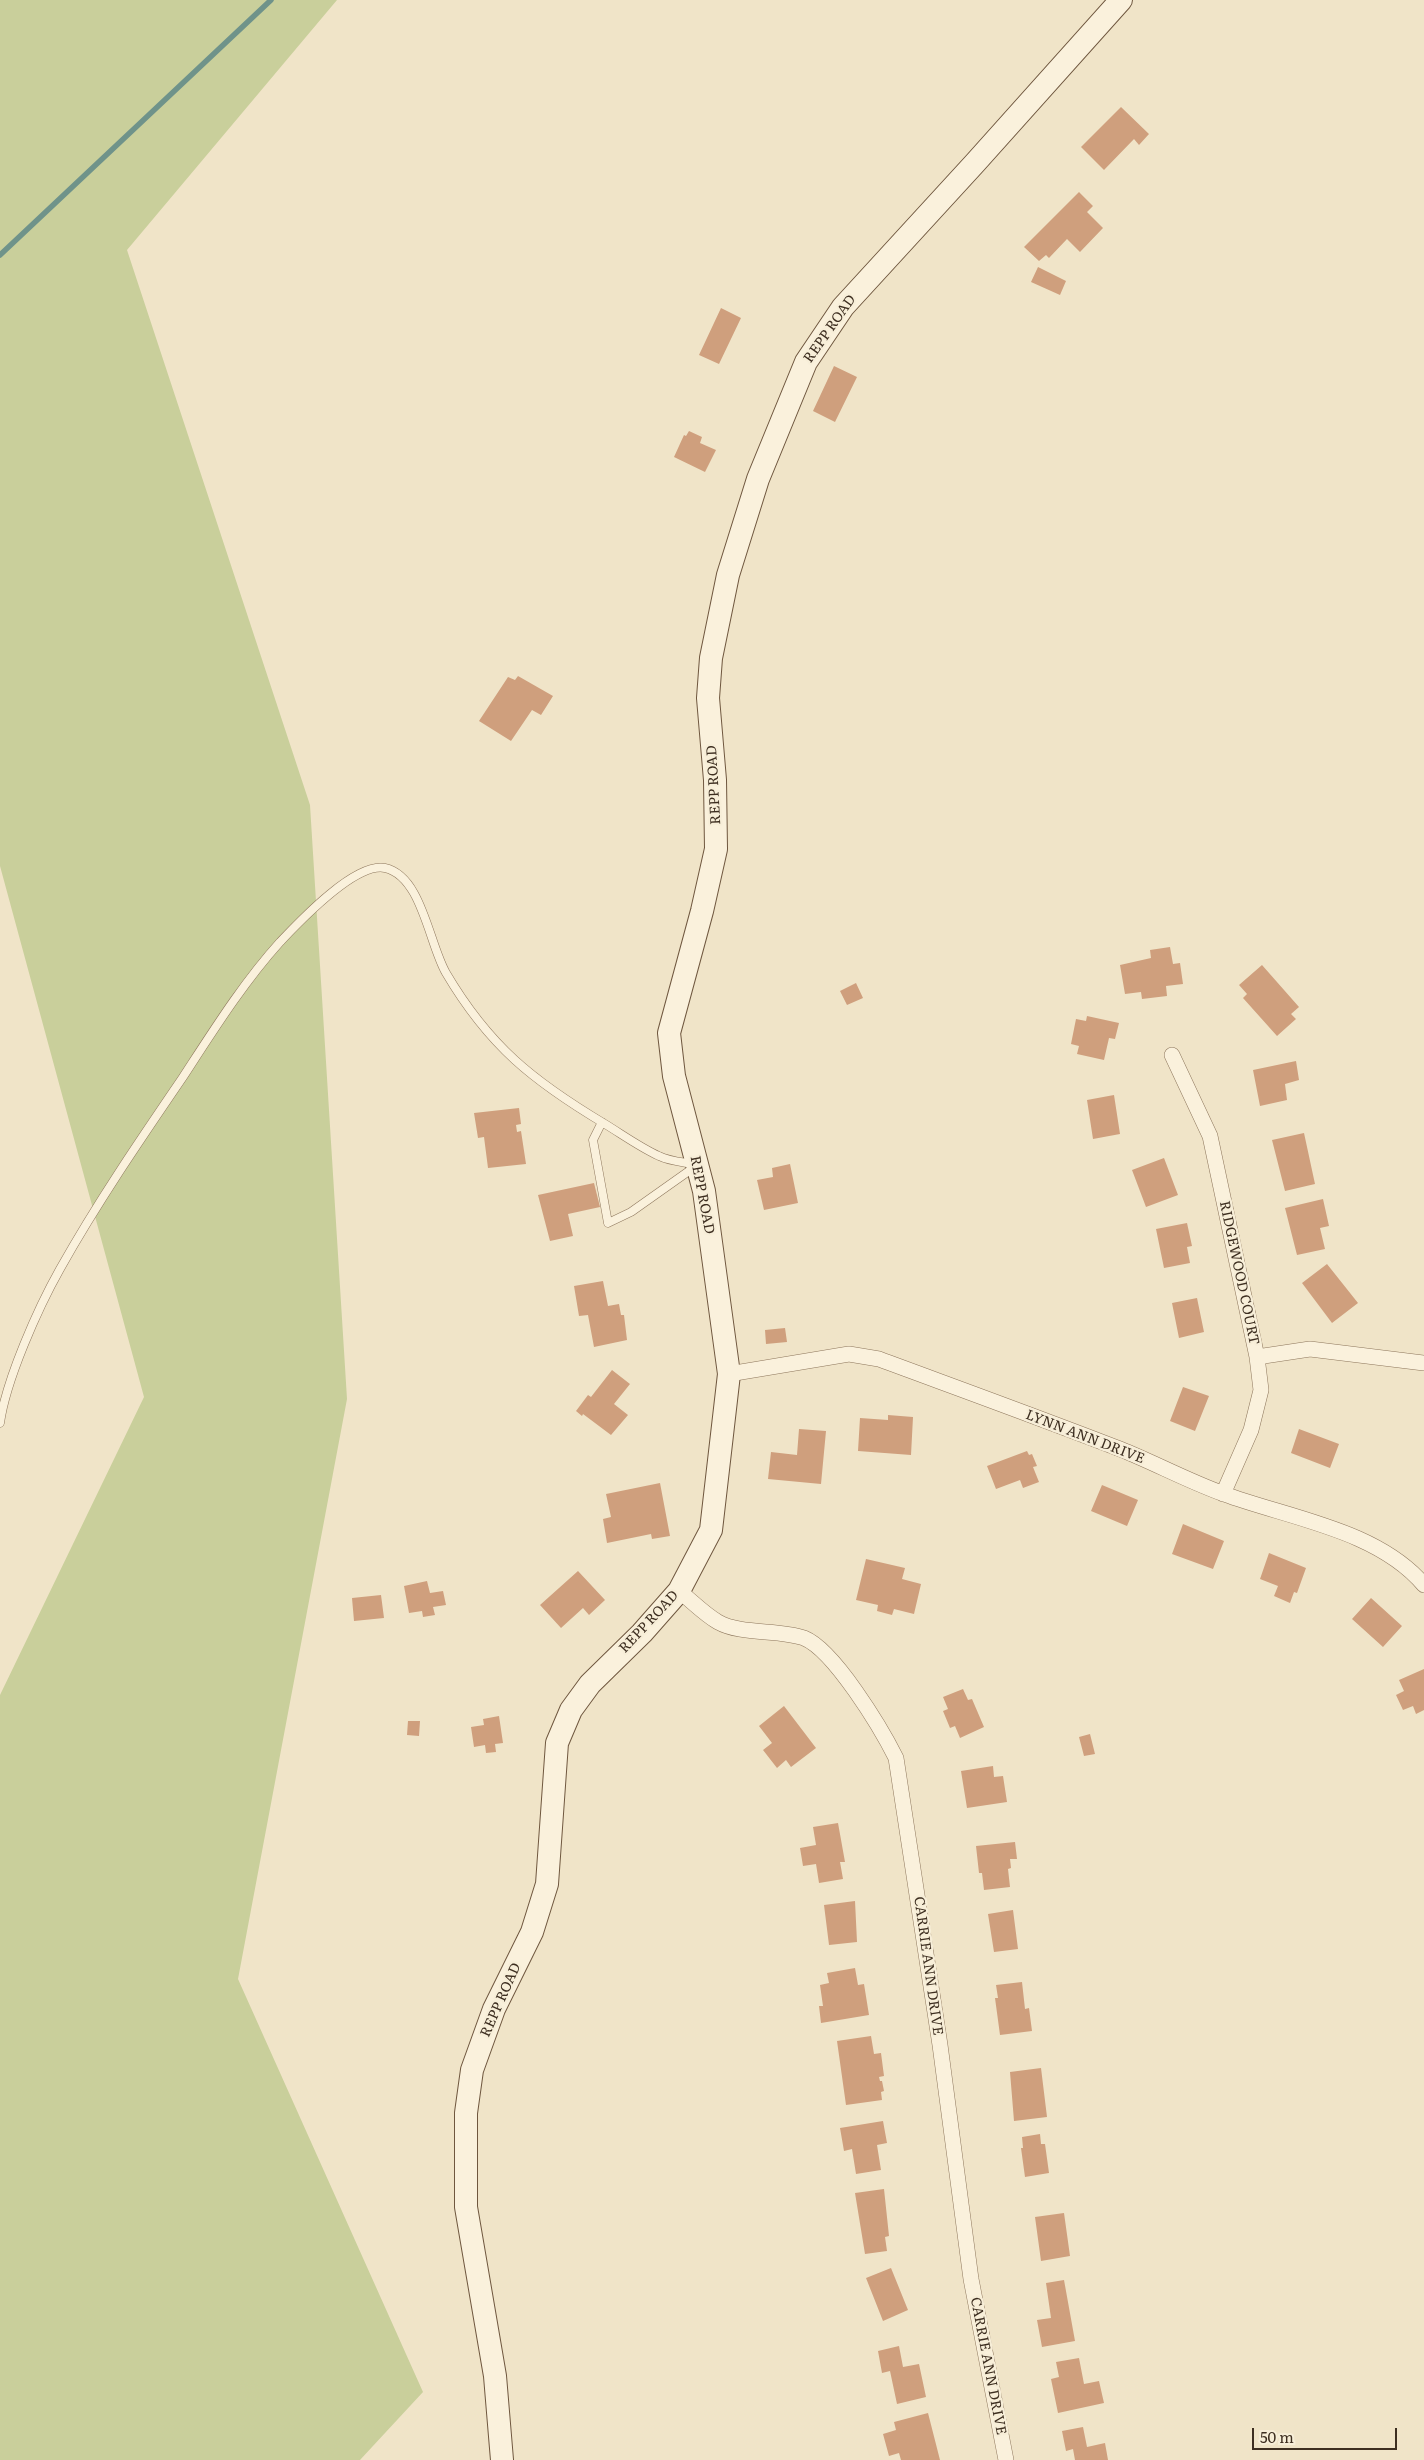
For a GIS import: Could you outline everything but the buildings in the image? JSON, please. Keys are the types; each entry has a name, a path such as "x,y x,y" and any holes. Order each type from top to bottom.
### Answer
{"street":[{"name":"REPP ROAD","path":"502,2460 495,2376 466,2206 466,2113 472,2070 494,2010 532,1932 547,1884 557,1743 571,1710 590,1684 642,1633 679,1591 711,1530 729,1374 704,1191 674,1076 669,1032 702,911 716,848 716,780 708,698 711,658 728,575 758,479 806,362 843,307 1121,0"},
{"name":"RIDGEWOOD COURT","path":"1172,1054 1210,1136 1257,1357 1261,1390 1251,1430 1223,1494"},
{"path":"1257,1357 1310,1349 1424,1363"},
{"name":"LYNN ANN DRIVE","path":"729,1374 849,1354 879,1359 1121,1450 1223,1494 1343,1533 1382,1550 1410,1568 1424,1585"},
{"name":"CARRIE ANN DRIVE","path":"679,1591 719,1623 805,1639 824,1654 861,1698 880,1726 896,1758 947,2092 971,2279 1006,2460"}],"lane":[{"path":"0,1424 20,1354 54,1280 109,1189 234,1001 279,943 326,897 346,881 367,871 384,868 403,877 414,893 443,968 465,1004 499,1046 530,1075 602,1122 661,1157 697,1165"},
{"path":"602,1122 593,1140 608,1223 631,1212 697,1165"}],"green space":[{"path":"0,0 337,0 127,250 310,805 347,1399 238,1979 423,2392 360,2460 0,2460 0,1695 144,1397 0,866"}],"waterway":[{"path":"0,255 271,0"}]}
